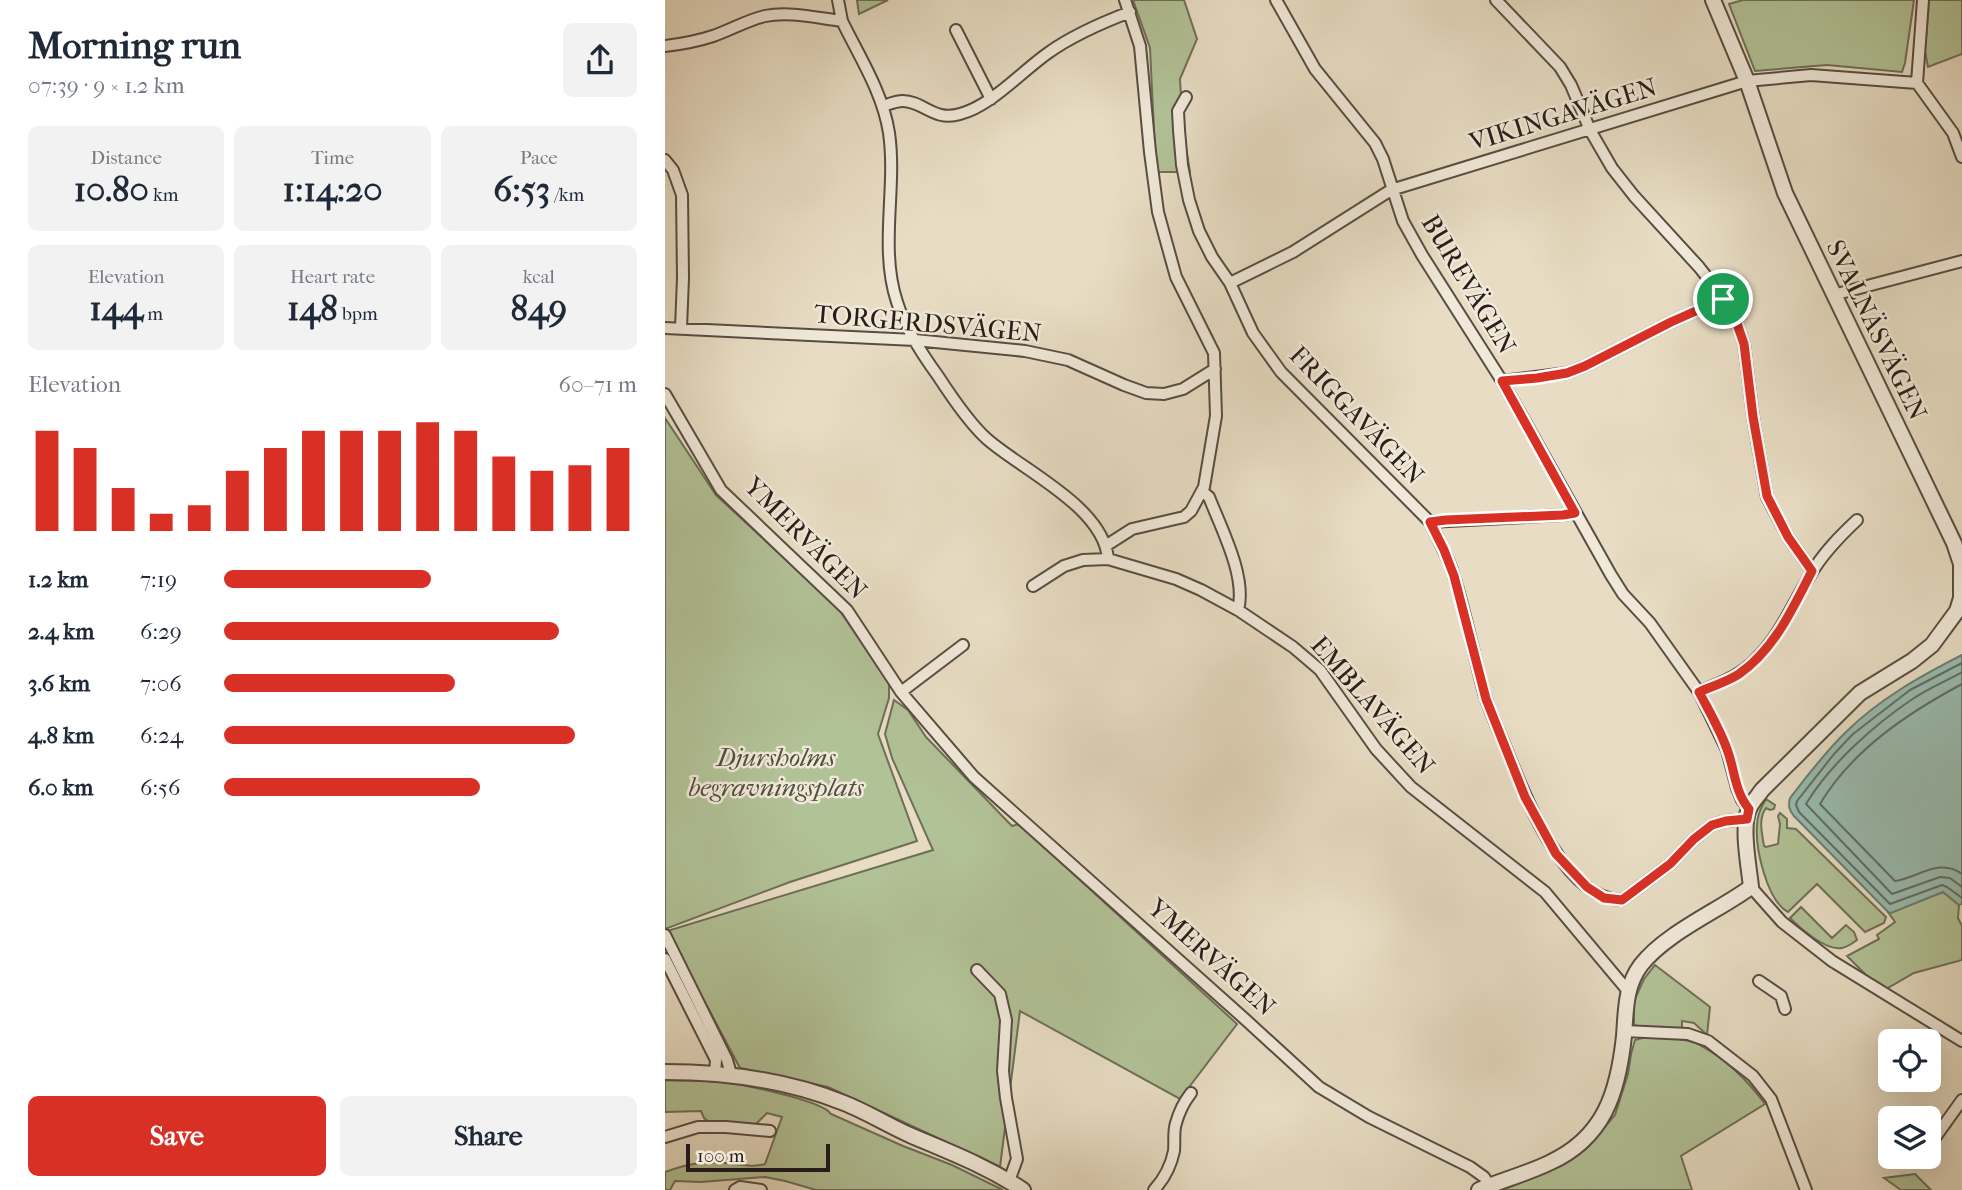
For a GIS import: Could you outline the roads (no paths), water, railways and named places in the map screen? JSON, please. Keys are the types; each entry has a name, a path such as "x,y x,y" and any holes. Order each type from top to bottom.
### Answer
{"street":[{"path":"838,0 842,21 883,106 890,144 891,274 897,302 915,340 938,377 981,434 1067,497 1107,545 1108,559"},
{"path":"1107,545 1132,529 1184,517 1191,512 1203,492 1216,416 1214,353 1176,277 1158,212 1140,46 1125,0"},
{"name":"BUREVÄGEN","path":"1276,0 1315,69 1375,143 1383,159 1403,221 1502,381 1623,594 1650,623 1699,692 1727,750 1737,788 1748,814"},
{"path":"1496,0 1560,67 1571,85 1590,130 1612,168 1732,309 1744,344 1767,496 1788,537 1812,571"},
{"name":"SVALNÄSVÄGEN","path":"1713,0 1747,80 1785,193 1954,543 1961,564 1962,583 1959,610 1932,645 1912,662 1860,693 1766,785 1748,814"},
{"path":"1923,0 1917,83 1953,133 1962,157"},
{"path":"883,106 907,101 933,114 960,115 991,99 1071,38 1130,12"},
{"path":"665,46 703,39 767,15 796,15 842,21"},
{"path":"956,30 991,99"},
{"name":"VIKINGAVÄGEN","path":"1230,283 1293,252 1391,190 1747,80 1811,75 1917,83"},
{"name":"FRIGGAVÄGEN","path":"1187,97 1178,111 1182,164 1189,201 1199,232 1230,283 1253,333 1281,372 1430,522 1454,576 1486,699 1525,797 1556,854 1587,887 1604,898 1622,900 1670,864 1712,825 1748,814"},
{"path":"665,160 673,170 682,195 681,328"},
{"path":"1833,295 1962,261"},
{"path":"1502,381 1537,378 1576,370 1723,299"},
{"name":"TORGERDSVÄGEN","path":"665,328 915,340 1025,351 1068,360 1146,393 1164,394 1183,389 1215,369"},
{"name":"YMERVÄGEN","path":"665,394 721,490 847,610 901,692 974,777 1319,1087 1369,1117 1470,1167 1484,1177 1484,1188 1551,1163 1575,1149 1597,1128 1609,1104 1619,1073 1628,991 1641,965 1667,942 1751,887"},
{"path":"1203,492 1209,497 1234,562 1240,588 1238,610"},
{"path":"1430,522 1575,513"},
{"path":"1699,692 1737,676 1754,662 1790,612 1812,571 1857,520"},
{"name":"EMBLAVÄGEN","path":"1033,586 1064,566 1083,560 1108,559 1176,579 1238,610 1293,647 1320,670 1375,749 1402,778 1545,892 1628,991"},
{"path":"901,692 963,645"},
{"path":"1748,814 1746,830 1751,887 1776,917 1832,961 1962,1041"},
{"path":"665,935 727,1060 731,1074"},
{"path":"665,959 716,1060 715,1073"},
{"path":"977,971 1000,994 1006,1020 1003,1071 1017,1159 1009,1181"},
{"path":"1759,981 1781,996 1785,1009"},
{"path":"1624,1031 1688,1034 1708,1041 1753,1076 1771,1098 1806,1190"},
{"path":"665,1072 731,1074 820,1094 974,1161 1023,1190"},
{"path":"1154,1190 1170,1165 1174,1151 1175,1125 1183,1104 1191,1093"},
{"path":"1941,1129 1962,1100"},
{"path":"665,1137 698,1127 770,1131"},
{"path":"735,1190 740,1187 761,1190"}],"water":[{"path":"1962,655 1962,904 1959,905 1943,892 1891,913 1794,816 1789,808 1790,798 1831,748 1872,709 1931,671"}],"park label":[{"name":"Djursholms begravningsplats","path":"776,772"}]}
